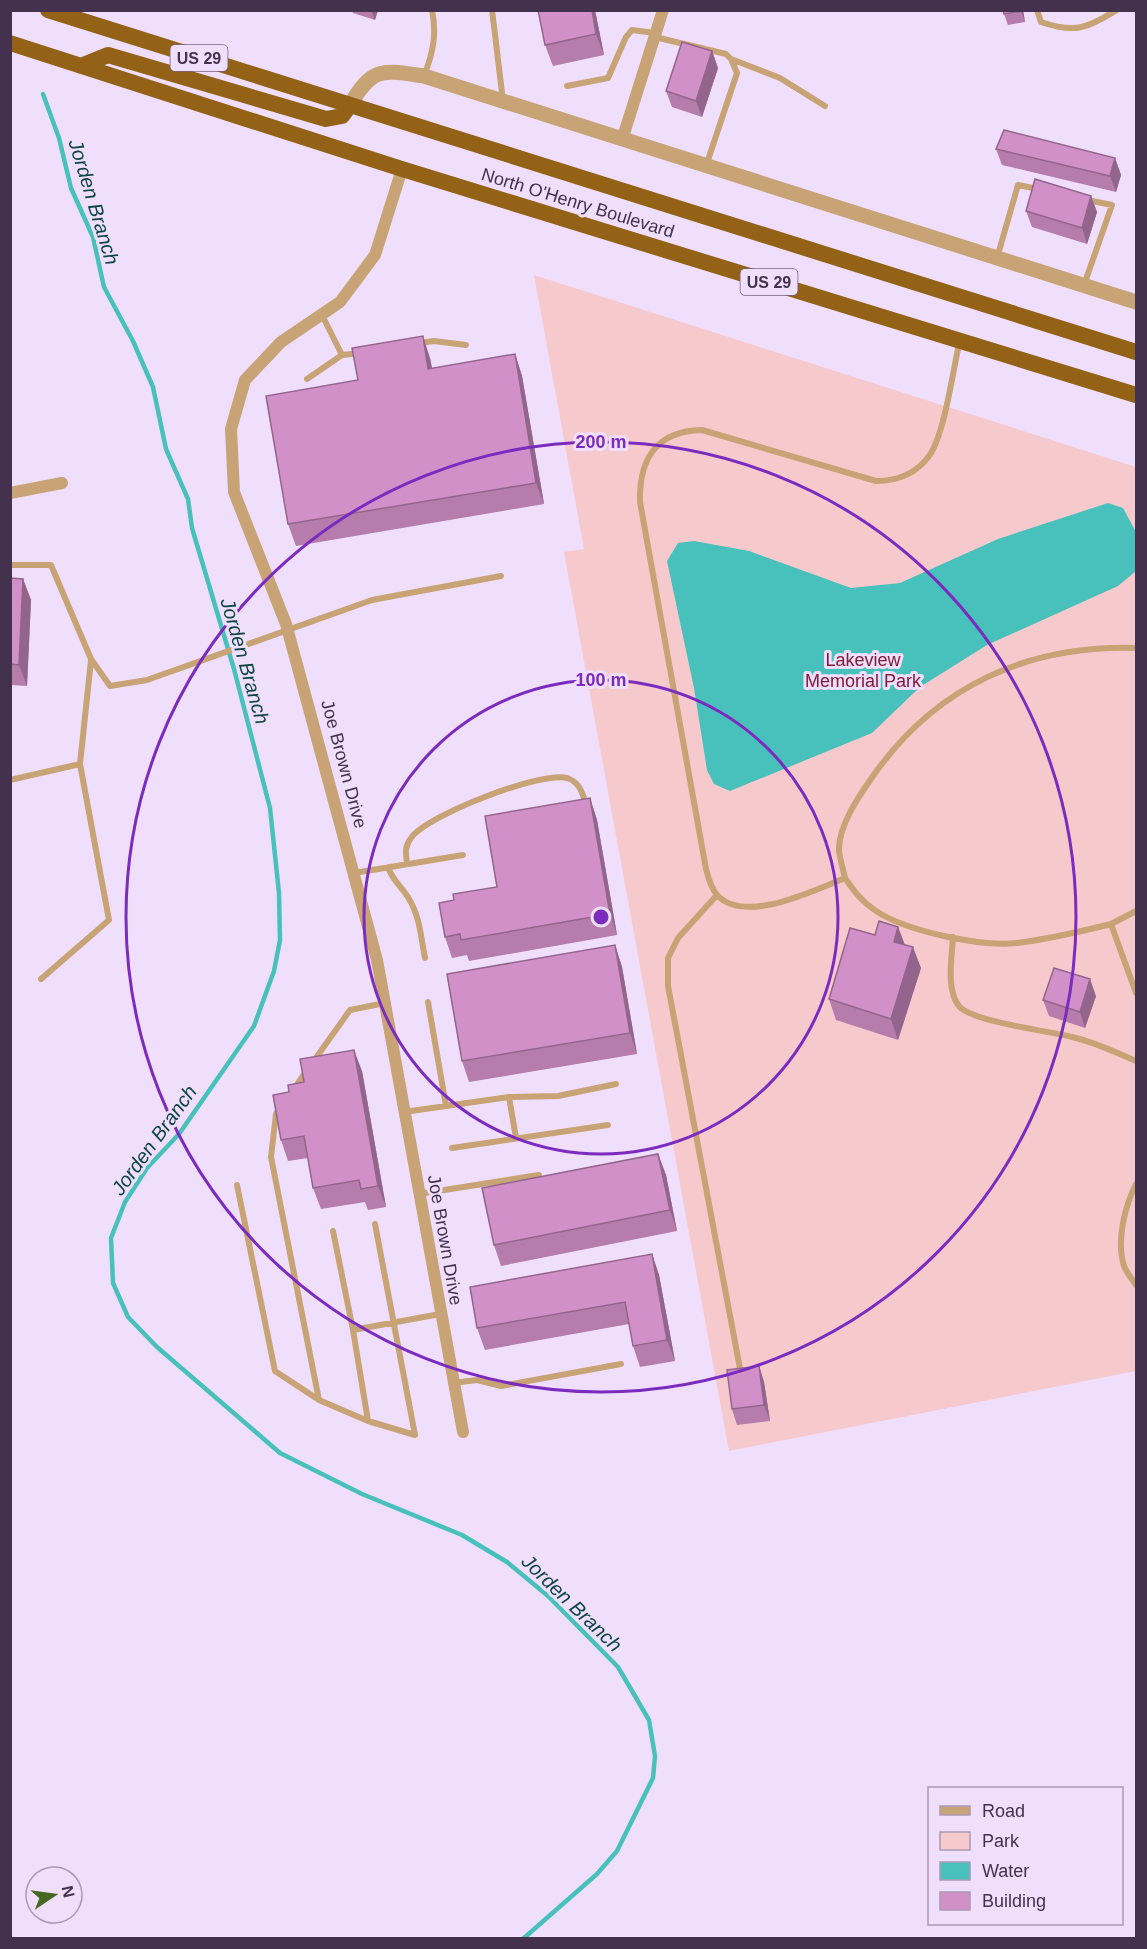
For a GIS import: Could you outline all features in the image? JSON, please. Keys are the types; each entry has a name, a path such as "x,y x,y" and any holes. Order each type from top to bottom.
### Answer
{"highway":[{"name":"North O'Henry Boulevard","path":"48,10 1137,352"},
{"name":"North O'Henry Boulevard","path":"10,43 402,169 1137,395"},
{"path":"81,66 108,55 326,119 342,116 350,105"}],"street":[{"path":"622,140 663,10"},
{"path":"350,105 364,81 389,71 424,76 1137,302"},
{"name":"Joe Brown Drive","path":"402,169 375,255 340,302 281,342 245,380 231,429 234,492 288,632 377,960 463,1432"},
{"path":"10,493 62,483"}],"lane":[{"path":"424,76 433,52 435,24 432,10"},
{"path":"492,10 503,101"},
{"path":"1037,10 1041,22 1064,30 1090,25 1117,10"},
{"path":"567,86 608,78 626,37 632,30 655,35 680,45 712,50 780,78 825,106"},
{"path":"706,166 737,73 731,59"},
{"path":"997,258 1018,185 1049,192"},
{"path":"1080,198 1112,205 1084,285"},
{"path":"322,314 342,355"},
{"path":"845,878 778,904 733,905 717,895 706,869 701,847 640,502 639,479 645,462 667,438 684,431 702,430 876,481 895,481 913,472 929,456 937,439 960,340"},
{"path":"413,344 434,341 466,345"},
{"path":"307,379 342,355 370,351"},
{"path":"10,565 51,565 91,659 110,686 147,680 288,632 372,600 501,576"},
{"path":"1137,648 1097,647 1044,656 994,673 949,697 912,728 888,756 861,794 846,824 839,849 845,878 857,896 877,912 919,929 967,941 1014,943 1062,936 1111,924 1137,911"},
{"path":"41,979 110,920 80,764 91,659"},
{"path":"10,780 80,764"},
{"path":"407,864 405,847 412,836 440,815 463,805 556,777 573,780 584,798"},
{"path":"354,873 463,855"},
{"path":"388,867 390,876 408,897 417,914 425,958"},
{"path":"717,895 678,938 668,958 668,986 741,1375"},
{"path":"1111,924 1137,993"},
{"path":"953,937 951,986 958,1006 969,1013 997,1021 1073,1037 1137,1061"},
{"path":"428,1002 446,1106"},
{"path":"289,1095 350,1011 385,1003"},
{"path":"404,1112 510,1097 558,1096 616,1084"},
{"path":"510,1097 516,1138"},
{"path":"283,1105 276,1114 271,1157 319,1400"},
{"path":"452,1148 608,1125"},
{"path":"418,1194 539,1175"},
{"path":"1137,1184 1129,1198 1121,1241 1124,1267 1137,1285"},
{"path":"237,1185 275,1371 319,1400 368,1421 415,1435 375,1224"},
{"path":"333,1231 368,1421"},
{"path":"352,1330 440,1314"},
{"path":"453,1383 477,1380 501,1386 621,1364"}],"green space":[{"name":"Lakeview Memorial Park","path":"534,275 1136,467 1136,1371 729,1451 564,552 584,549"}],"water":[{"path":"1108,503 1123,508 1136,532 1136,571 1118,586 987,645 920,687 872,733 730,791 714,784 707,770 694,688 667,561 678,543 694,541 749,551 851,588 900,583 998,539"}],"building":[{"path":"538,10 592,10 596,34 545,45"},
{"path":"1003,10 1021,10 1021,11 1004,14"},
{"path":"682,42 712,51 696,101 666,91"},
{"path":"1004,130 1115,158 1110,176 996,149"},
{"path":"1035,179 1091,196 1082,228 1026,211"},
{"path":"423,336 428,369 515,354 536,483 288,524 266,396 358,380 352,348"},
{"path":"10,578 23,579 19,665 10,664"},
{"path":"590,798 610,914 461,940 460,934 445,937 439,903 454,900 453,894 497,887 485,816"},
{"path":"879,921 898,927 894,942 913,947 891,1019 829,999 850,928 875,935"},
{"path":"615,945 630,1033 462,1061 447,974"},
{"path":"1054,968 1090,979 1080,1012 1043,1000"},
{"path":"354,1050 378,1186 361,1189 359,1180 313,1188 304,1136 281,1140 273,1095 289,1092 288,1085 304,1082 300,1059"},
{"path":"658,1154 670,1210 494,1245 482,1188"},
{"path":"652,1254 667,1340 633,1346 625,1302 477,1328 470,1287"},
{"path":"759,1366 764,1405 732,1409 727,1370"}],"waterway":[{"name":"Jorden Branch","path":"43,94 59,138 71,188 93,237 104,287 133,341 153,387 166,449 188,499 192,528 234,669 270,808 279,893 280,940 274,971 254,1026 179,1134 147,1168 125,1202 111,1238 113,1283 128,1317 157,1347 280,1453 362,1494 462,1535 507,1562 548,1596 618,1667 649,1720 655,1756 653,1778 617,1851 597,1874 524,1938"}]}
